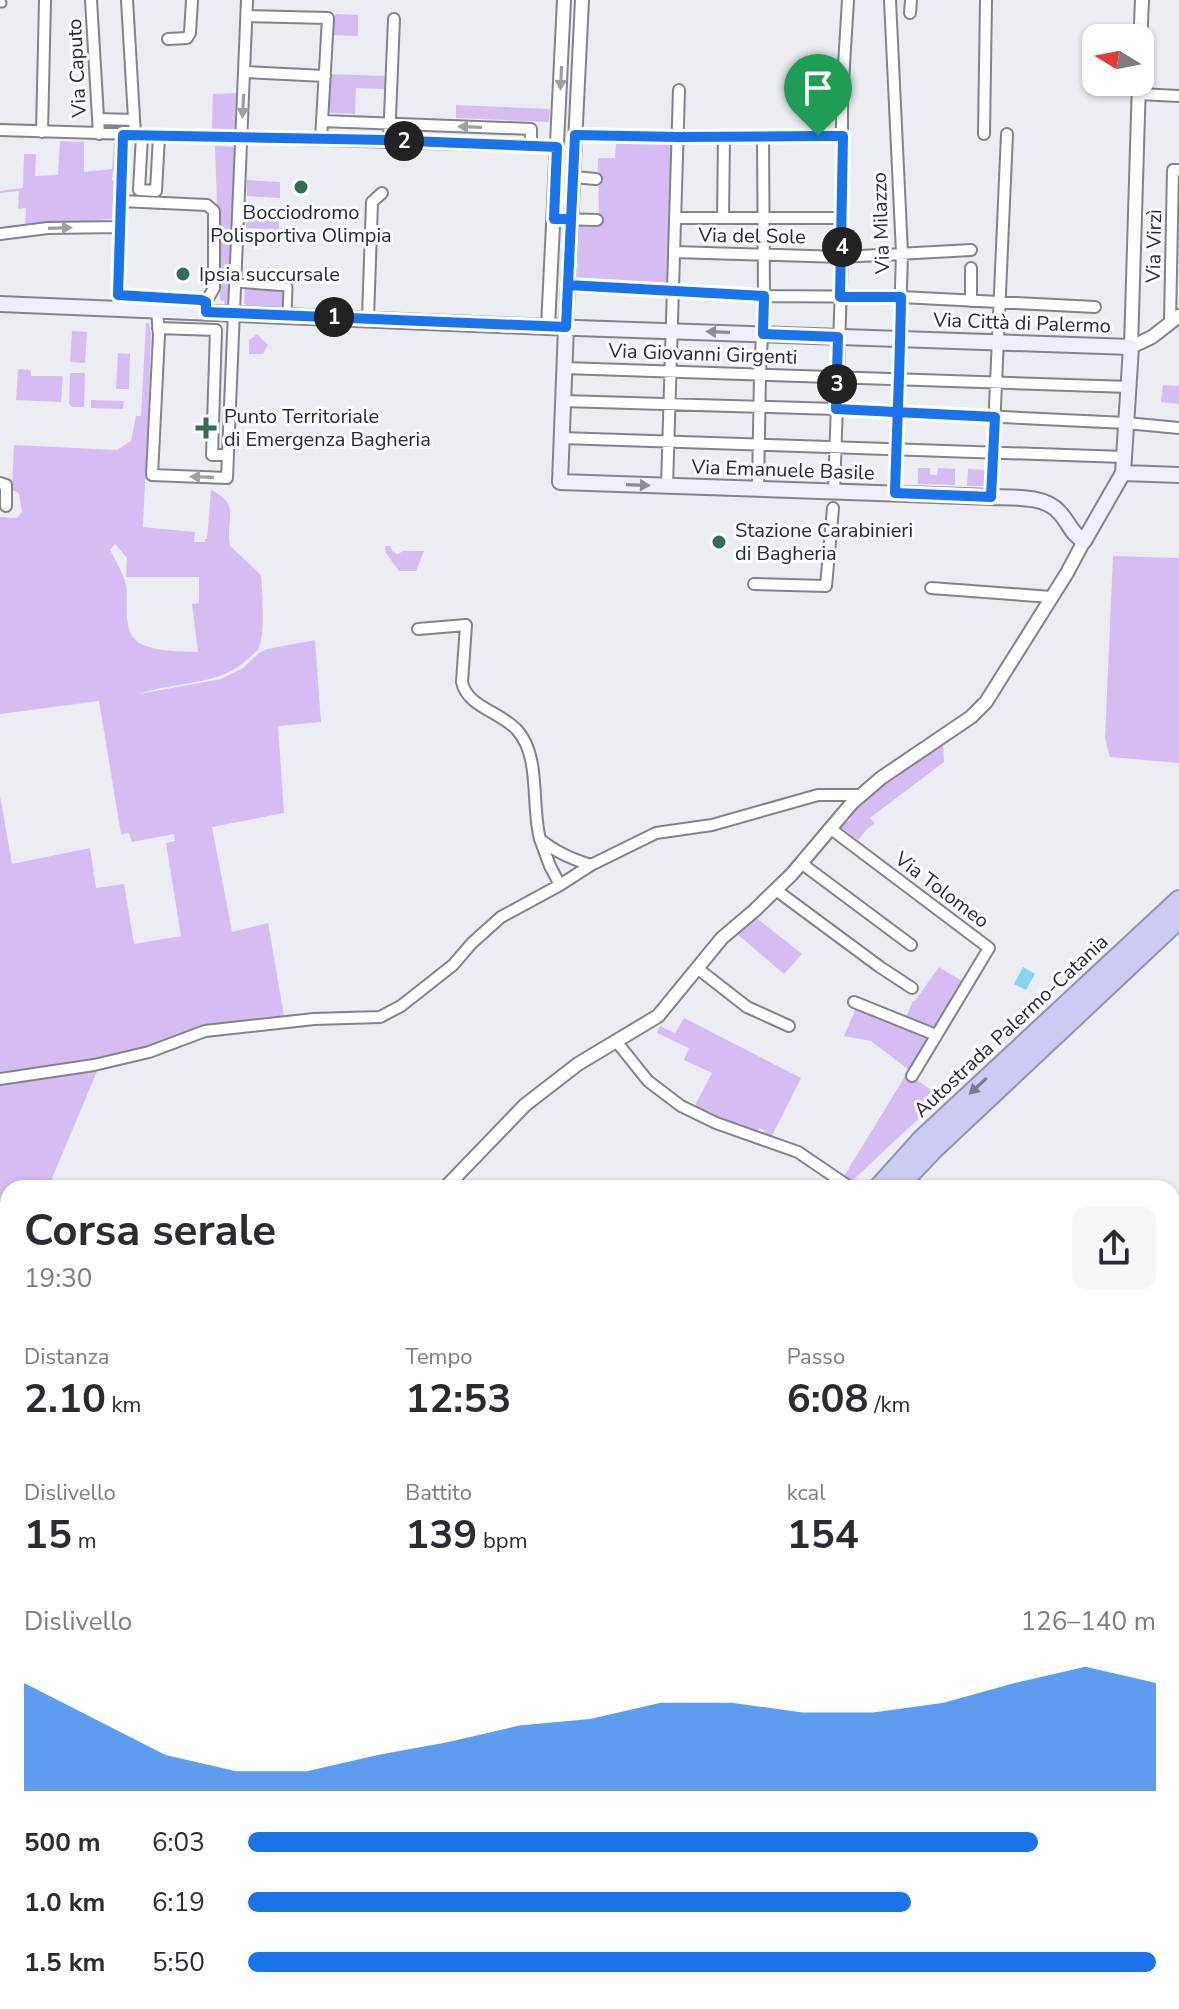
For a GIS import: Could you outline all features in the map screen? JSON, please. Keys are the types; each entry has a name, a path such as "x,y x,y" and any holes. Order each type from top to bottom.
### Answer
{"highway":[{"name":"Autostrada Palermo-Catania","path":"885,1180 922,1139 1179,900"},
{"name":"Autostrada Palermo-Catania","path":"905,1180 1179,919"}],"main road":[{"name":"Via Città di Palermo","path":"0,304 118,302 157,310 206,307 234,313 548,327 1131,347"},
{"path":"561,438 566,327"},
{"path":"1084,541 1123,473 1131,347"},
{"name":"Via Emanuele Basile","path":"561,438 560,482 1037,500 1063,507 1072,532 1084,541"},
{"path":"1123,473 1179,475"}],"street":[{"path":"42,132 45,0"},
{"name":"Via Caputo","path":"91,0 99,134"},
{"path":"127,0 134,120 139,136 139,190 156,191 159,136"},
{"path":"168,39 187,38 192,0"},
{"path":"157,310 152,475 227,478 247,0"},
{"path":"548,327 564,0"},
{"path":"566,327 582,0"},
{"path":"834,492 842,257 842,98 848,0"},
{"name":"Via Milazzo","path":"890,0 902,253 895,493"},
{"path":"910,13 911,0"},
{"path":"984,134 986,0"},
{"path":"1141,24 1142,0"},
{"path":"247,16 328,18 321,139"},
{"path":"389,141 394,19"},
{"path":"245,72 325,76"},
{"path":"667,486 679,90"},
{"path":"1154,91 1179,96"},
{"path":"1138,96 1131,347 1152,337 1174,319"},
{"path":"559,104 577,105"},
{"path":"98,119 134,120"},
{"path":"322,121 531,129 531,146"},
{"path":"0,130 557,147"},
{"path":"991,497 1007,134"},
{"path":"123,135 118,302 201,300 206,307"},
{"path":"575,135 843,136"},
{"path":"723,218 724,137"},
{"path":"758,489 764,296 763,137"},
{"name":"Via Virzì","path":"1174,319 1176,170"},
{"path":"573,177 596,179"},
{"path":"368,318 372,202 382,193"},
{"path":"121,201 207,205 214,211 214,288 206,307"},
{"path":"675,218 841,218"},
{"path":"554,219 597,220"},
{"path":"0,234 48,228 120,227"},
{"name":"Via del Sole","path":"674,252 842,257 971,250"},
{"path":"971,268 971,301"},
{"path":"235,283 288,287 287,315"},
{"path":"568,285 764,296 901,297 1095,307"},
{"path":"158,328 216,330 212,455 228,455"},
{"path":"215,357 232,358"},
{"name":"Via Giovanni Girgenti","path":"564,368 1129,387"},
{"path":"563,401 836,409 1179,428"},
{"path":"213,428 229,429"},
{"path":"561,438 1124,457"},
{"path":"0,483 6,485 6,506"},
{"path":"754,584 826,586 833,508"},
{"path":"453,1180 525,1105 578,1064 658,1016 722,938 776,890 861,795 971,717 986,702 1084,541"},
{"path":"931,588 1051,597"},
{"path":"418,629 466,625 463,690 469,698 518,731 529,751 536,824 560,885"},
{"path":"0,1079 94,1065 149,1052 205,1031 314,1019 380,1017 401,1006 453,965 501,917 591,865 656,833 712,825 818,795 861,795"},
{"name":"Via Tolomeo","path":"831,829 989,948 912,1076"},
{"path":"540,839 553,850 591,865"},
{"path":"550,866 550,857 558,852"},
{"path":"801,863 911,945"},
{"path":"776,890 912,988"},
{"path":"697,968 747,1007 789,1026"},
{"path":"854,1002 936,1035"},
{"path":"616,1041 648,1081 681,1106 716,1123 798,1152 839,1180"}],"shaded area":[{"path":"336,14 358,15 358,36 332,35"},
{"path":"330,74 385,76 385,89 356,88 355,114 328,113"},
{"path":"236,93 235,130 212,130 213,94"},
{"path":"456,105 550,109 549,122 456,118"},
{"path":"60,141 84,142 84,172 112,169 116,143 112,219 25,226 26,208 18,209 19,191 0,193 23,188 24,154 36,154 35,176 58,175"},
{"path":"672,142 667,284 577,280 579,226 593,227 599,222 598,158 615,158 616,143"},
{"path":"215,146 234,147 229,302 226,305 220,300"},
{"path":"247,180 280,182 280,198 247,196"},
{"path":"246,212 279,214 279,230 246,228"},
{"path":"245,288 285,290 284,309 248,307 244,303"},
{"path":"146,323 149,323 150,436 143,527 195,532 194,542 205,542 211,490 221,496 229,507 230,546 261,575 263,614 258,649 237,667 211,679 139,694 221,679 243,668 267,649 315,640 321,722 278,726 284,813 212,827 232,932 268,923 285,1022 205,1031 98,1069 51,1180 0,1180 0,796 12,864 90,848 96,888 124,884 134,944 181,936 166,843 175,841 174,834 132,842 129,833 121,834 99,701 0,714 0,517 17,518 22,512 19,494 12,489 14,445 117,450 131,441 136,416 141,416","holes":["115,544 127,558 126,577 199,577 199,603 192,604 198,652 154,648 135,639 128,626 126,585 110,550"]},
{"path":"72,331 87,332 85,363 70,362"},
{"path":"257,334 268,345 263,354 249,354 249,340"},
{"path":"118,353 130,354 129,389 116,389"},
{"path":"18,369 31,370 31,376 63,377 61,402 16,400"},
{"path":"70,373 85,373 84,407 69,404"},
{"path":"1163,385 1179,386 1179,404 1161,402"},
{"path":"91,400 124,401 123,409 91,408"},
{"path":"918,468 930,468 930,475 937,475 938,468 955,469 955,485 918,484"},
{"path":"968,469 985,470 985,486 967,486"},
{"path":"385,546 390,546 398,554 403,551 424,551 416,571 399,571 386,553"},
{"path":"1113,556 1179,558 1179,763 1110,757 1105,738"},
{"path":"943,744 944,762 870,818 875,823 858,840 838,825 842,820 848,822 851,818 848,815 857,804 880,785"},
{"path":"754,916 802,954 784,974 736,933"},
{"path":"939,967 962,981 933,1028 906,1017 913,1001"},
{"path":"856,1008 929,1037 909,1070 871,1041 844,1036"},
{"path":"684,1018 801,1078 771,1138 763,1135 765,1131 760,1128 756,1132 733,1125 694,1107 712,1073 684,1060 689,1048 657,1033 660,1026 675,1033"},
{"path":"907,1073 938,1095 944,1095 853,1180 843,1178"}],"water":[{"path":"1023,967 1035,974 1026,990 1014,984"}],"place":[{"name":"Bocciodromo Polisportiva Olimpia","path":"301,187"},
{"name":"Ipsia succursale","path":"183,274"},
{"name":"Punto Territoriale di Emergenza Bagheria","path":"206,428"},
{"name":"Stazione Carabinieri di Bagheria","path":"719,542"}],"route":[{"path":"818,136 575,135 568,285 566,327 206,312 206,302 201,300 118,295 123,135 557,147 554,219 571,219 568,285 764,296 763,334 838,337 836,409 898,413 995,417 991,497 895,493 898,413 901,297 840,297 843,136 818,136"}]}
